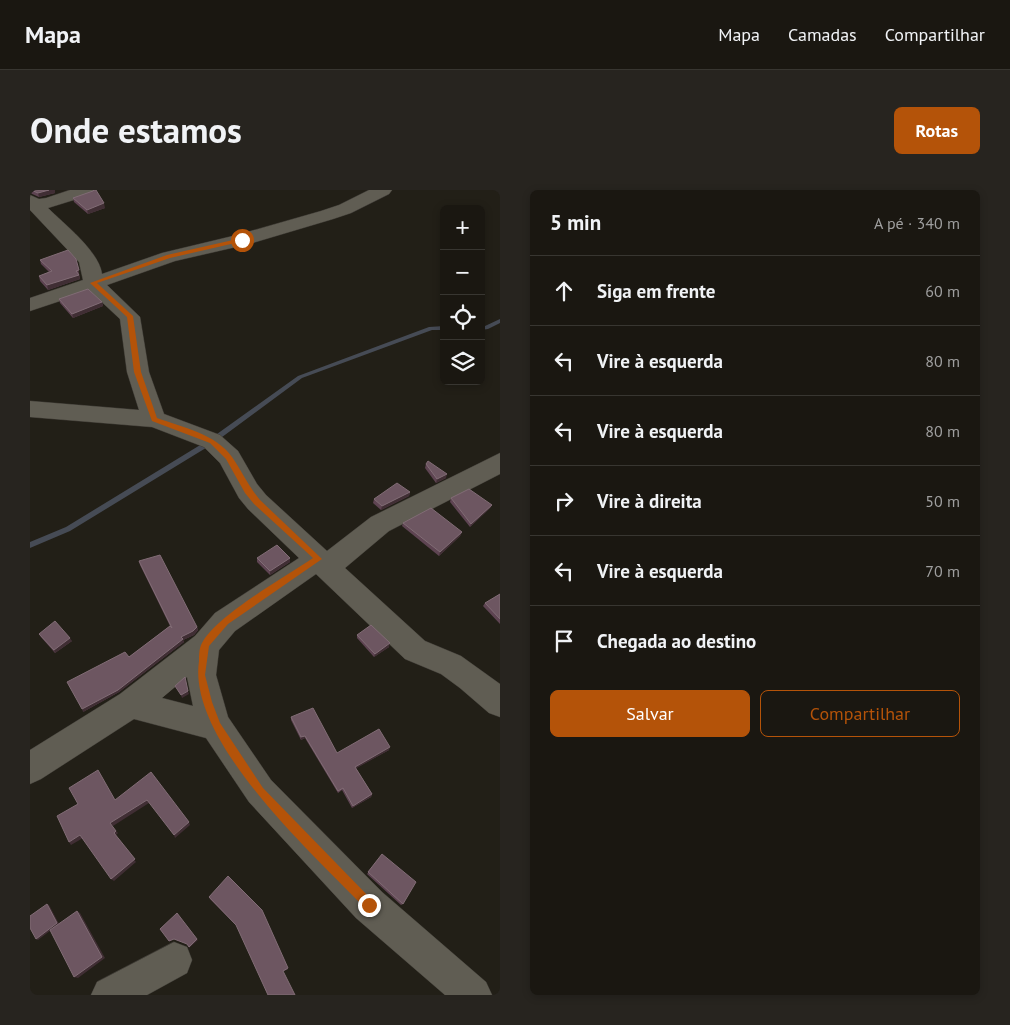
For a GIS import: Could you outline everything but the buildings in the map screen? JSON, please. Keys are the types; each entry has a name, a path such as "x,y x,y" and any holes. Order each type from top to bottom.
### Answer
{"street":[{"path":"31,203 48,203 87,190"},
{"path":"30,305 169,256 242,240 327,215 345,209 383,190"},
{"path":"31,203 87,259 91,266 93,283 130,316 138,372 154,419"},
{"path":"30,409 154,419 212,441 229,458 248,491 257,502 415,650 465,673 500,704"},
{"path":"30,768 131,704 205,645 225,622 322,563 380,524 497,468"},
{"path":"205,645 201,675 207,702 216,726 260,791 369,905 473,995"},
{"path":"131,704 216,726"},
{"path":"110,995 174,960"}],"waterway":[{"path":"485,328 500,321"},
{"path":"30,545 68,529 212,441 300,377 431,328 440,328"}],"route":[{"path":"242,240 169,256 93,283 130,316 138,372 154,419 212,441 229,458 248,491 257,502 318,559 225,622 205,645 201,675 207,702 216,726 260,791 369,905"}]}
